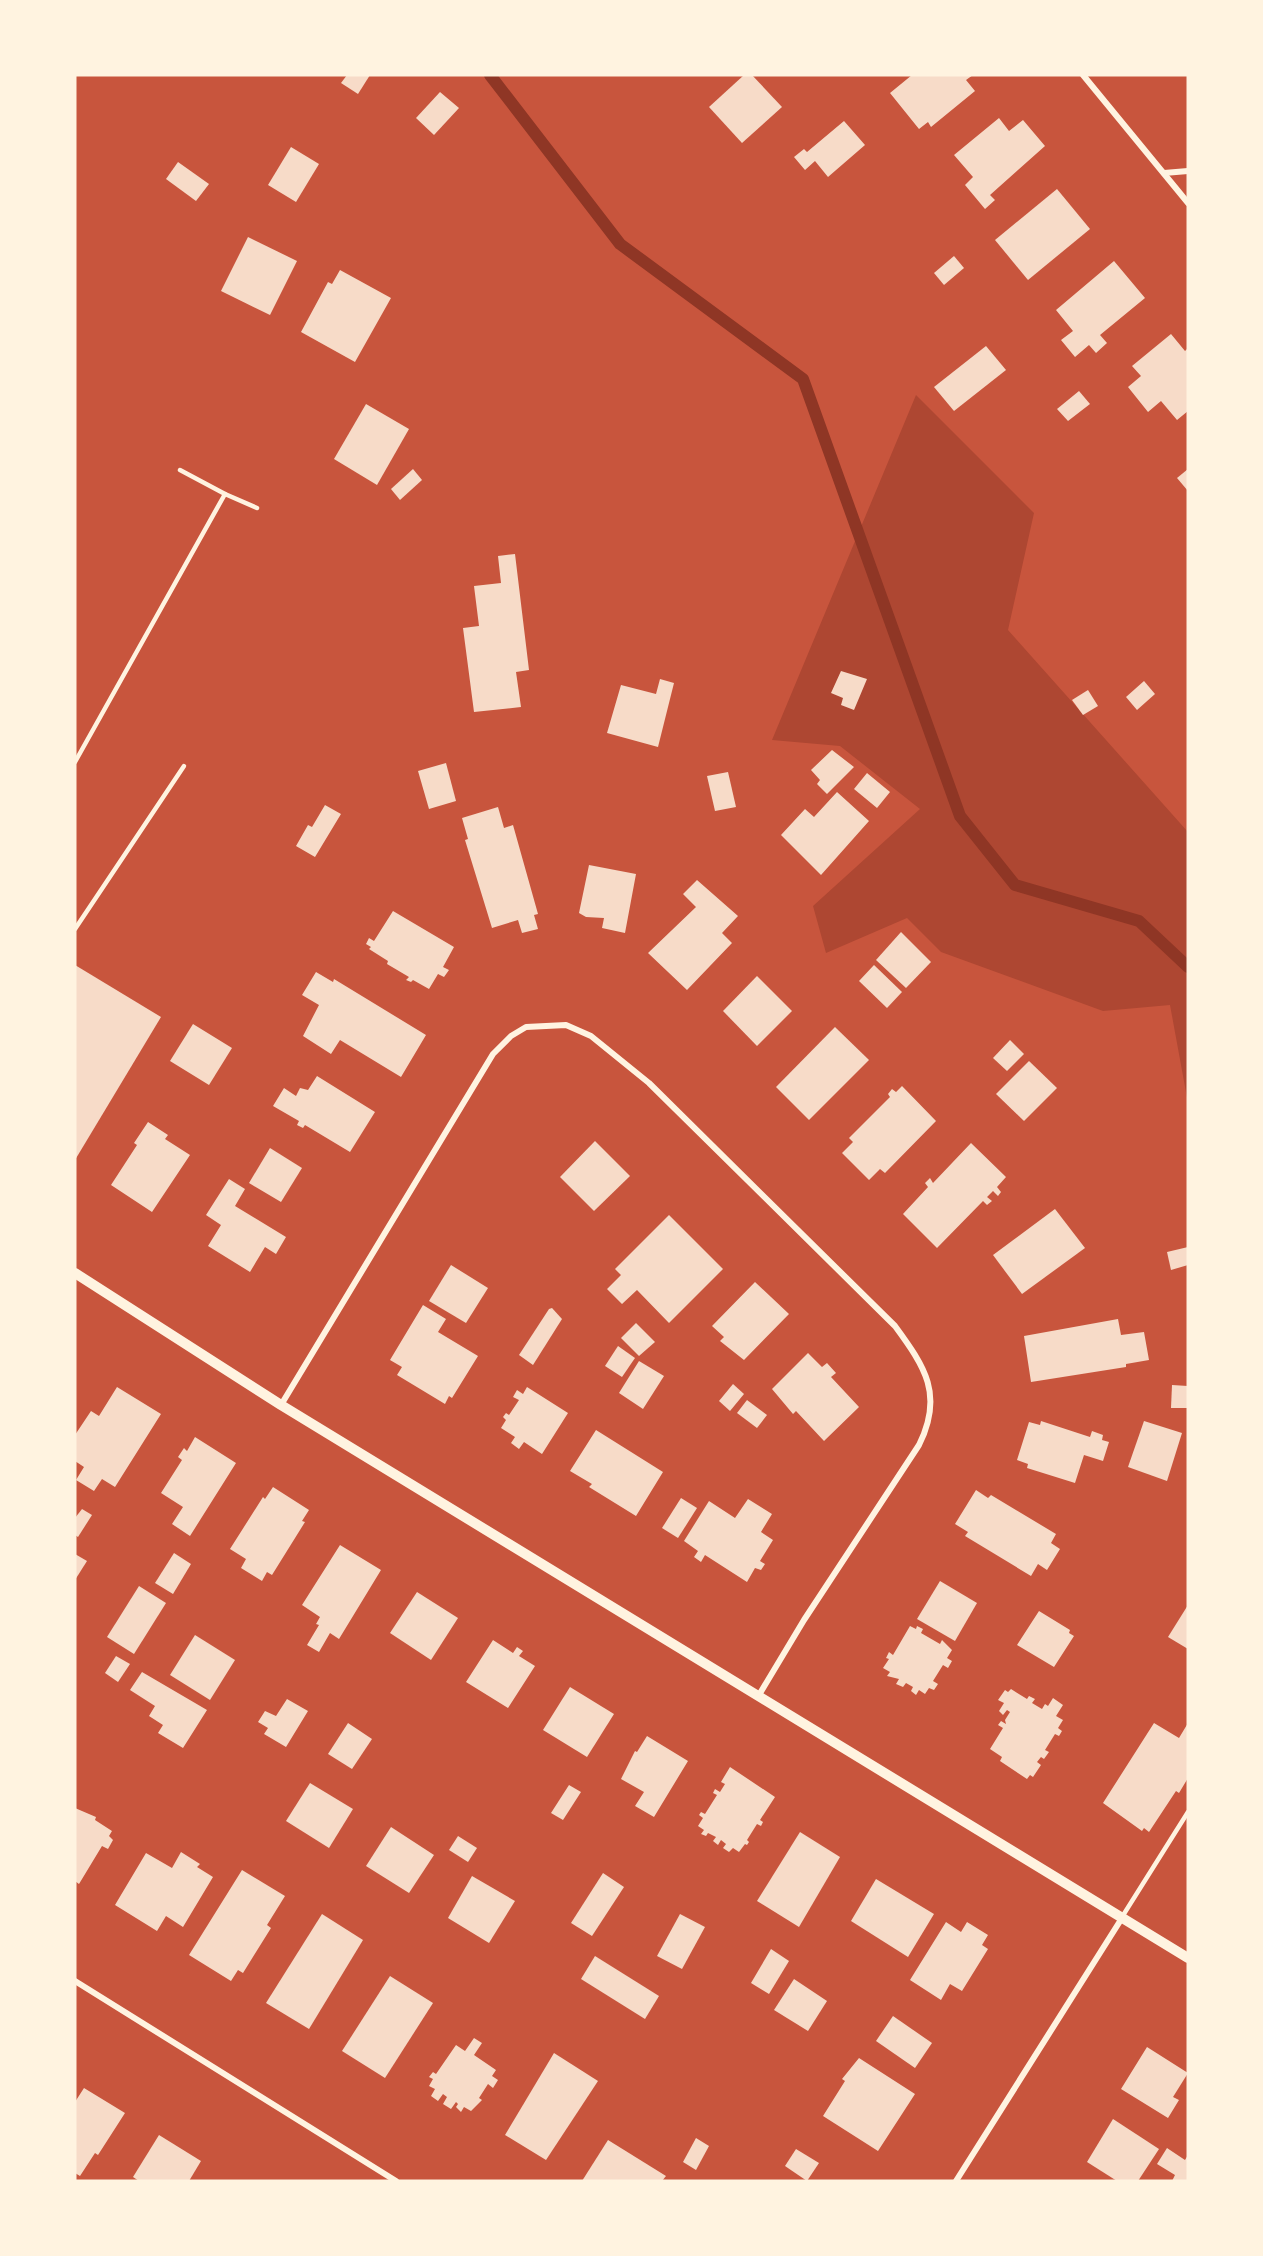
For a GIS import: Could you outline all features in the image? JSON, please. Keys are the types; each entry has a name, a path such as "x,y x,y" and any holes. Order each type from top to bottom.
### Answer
{"street":[{"path":"1083,75 1188,203"},
{"path":"1164,173 1188,171"},
{"path":"281,1405 493,1054 511,1036 526,1028 566,1024 591,1036 649,1083 895,1326 920,1360 929,1382 929,1425 919,1445 804,1620 759,1695"},
{"path":"75,1273 281,1405 1188,1958"},
{"path":"956,2181 1122,1917"},
{"path":"75,1981 396,2181"}],"lane":[{"path":"180,470 225,494 257,507"},
{"path":"75,762 225,494"},
{"path":"75,929 184,766"},
{"path":"1122,1917 1188,1812"}],"shaded area":[{"path":"916,395 1034,513 1008,630 1188,832 1188,1103 1170,1005 1103,1011 941,952 907,918 826,953 813,906 920,809 840,746 772,740"}],"building":[{"path":"347,75 370,75 358,94 341,83"},
{"path":"744,75 752,75 782,107 742,143 709,107"},
{"path":"912,75 973,75 966,80 975,91 931,127 928,122 919,129 890,93"},
{"path":"440,92 459,108 434,135 416,118"},
{"path":"999,118 1009,131 1023,120 1045,146 990,195 995,200 985,209 965,185 973,177 954,155"},
{"path":"844,121 865,145 828,177 815,161 805,170 794,157 804,149 807,152"},
{"path":"291,147 319,164 296,202 268,185"},
{"path":"178,162 209,184 196,201 166,179"},
{"path":"1057,189 1090,229 1028,280 995,240"},
{"path":"248,237 297,261 270,315 221,291"},
{"path":"954,256 964,268 944,285 934,273"},
{"path":"1114,261 1145,298 1100,335 1107,343 1096,353 1089,345 1075,357 1061,340 1073,331 1056,310"},
{"path":"340,270 391,298 355,362 301,332 328,282 332,284"},
{"path":"1171,334 1185,351 1188,348 1188,411 1177,420 1161,401 1148,412 1128,387 1141,376 1132,366"},
{"path":"986,346 1006,370 954,411 934,387"},
{"path":"1079,391 1090,404 1068,421 1057,409"},
{"path":"366,404 409,429 377,485 334,459"},
{"path":"413,469 422,480 400,500 391,489"},
{"path":"1188,469 1188,491 1177,478"},
{"path":"515,554 529,670 516,672 521,707 474,712 463,628 479,626 474,586 501,583 498,556"},
{"path":"841,671 867,679 854,710 841,705 843,698 831,693"},
{"path":"660,679 674,683 658,747 607,733 621,685 656,694"},
{"path":"1144,681 1155,694 1137,710 1126,697"},
{"path":"1088,690 1098,706 1083,715 1072,700"},
{"path":"832,750 854,767 827,794 817,784 820,780 811,770"},
{"path":"446,763 456,801 429,809 418,771"},
{"path":"728,772 736,807 715,811 707,776"},
{"path":"867,773 890,792 877,808 854,789"},
{"path":"837,792 869,821 821,875 781,835 805,809 814,817"},
{"path":"325,805 341,814 315,857 296,846 308,825 312,827"},
{"path":"498,807 504,828 513,825 538,914 534,915 538,929 522,933 518,920 492,928 465,840 468,839 462,818"},
{"path":"589,865 636,874 625,933 602,928 604,918 586,917 579,913"},
{"path":"697,880 738,916 722,933 732,943 687,990 648,953 696,907 683,894"},
{"path":"393,911 454,947 443,967 449,970 444,977 438,974 429,989 413,980 411,982 406,980 409,977 387,964 388,961 369,949 371,947 366,944 369,938 374,941"},
{"path":"901,932 931,962 906,988 876,960"},
{"path":"75,965 161,1017 75,1160"},
{"path":"874,965 902,992 887,1008 859,981"},
{"path":"316,972 333,982 334,979 426,1035 401,1077 340,1040 331,1054 303,1036 319,1005 302,995"},
{"path":"757,976 792,1011 757,1046 723,1011"},
{"path":"193,1024 232,1048 209,1085 170,1061"},
{"path":"835,1027 869,1060 809,1120 776,1087"},
{"path":"1010,1040 1024,1054 1007,1071 993,1058"},
{"path":"1029,1061 1057,1088 1024,1121 996,1094"},
{"path":"317,1076 375,1112 350,1152 305,1125 303,1128 297,1125 299,1121 273,1106 284,1088 296,1096 300,1088 308,1090"},
{"path":"902,1086 936,1121 885,1173 880,1169 869,1180 842,1153 853,1142 849,1138 890,1097 888,1094 892,1089 896,1092"},
{"path":"148,1122 168,1135 165,1139 190,1155 152,1212 111,1185 137,1145 134,1143"},
{"path":"595,1141 630,1176 594,1211 560,1177"},
{"path":"971,1143 1006,1177 997,1187 1001,1192 998,1196 993,1191 987,1197 992,1201 987,1205 983,1201 937,1248 903,1214 928,1187 925,1183 930,1178 933,1183"},
{"path":"270,1148 302,1168 281,1202 249,1183"},
{"path":"229,1179 245,1189 235,1206 286,1237 276,1254 265,1247 250,1272 208,1246 221,1225 206,1215"},
{"path":"1055,1209 1085,1248 1022,1294 993,1255"},
{"path":"669,1215 723,1269 669,1323 637,1290 622,1304 607,1289 621,1275 615,1269"},
{"path":"1188,1247 1188,1265 1171,1270 1167,1252"},
{"path":"451,1265 488,1288 466,1323 429,1301"},
{"path":"755,1282 789,1314 744,1360 720,1341 724,1337 712,1326"},
{"path":"423,1305 446,1319 438,1332 478,1356 452,1398 449,1396 445,1404 397,1375 402,1367 390,1360"},
{"path":"552,1308 562,1319 533,1365 519,1355 549,1309"},
{"path":"1118,1319 1121,1335 1144,1332 1149,1360 1126,1364 1126,1367 1031,1382 1024,1336"},
{"path":"636,1323 655,1342 639,1356 621,1338"},
{"path":"618,1346 635,1358 622,1377 605,1366"},
{"path":"808,1353 822,1367 827,1363 836,1373 831,1377 859,1407 824,1441 796,1411 793,1414 772,1389"},
{"path":"639,1361 664,1376 643,1409 619,1393"},
{"path":"733,1384 744,1394 730,1411 719,1401"},
{"path":"1172,1385 1188,1386 1188,1408 1171,1408"},
{"path":"117,1387 161,1414 115,1487 102,1479 94,1491 76,1480 84,1467 75,1461 75,1435 91,1411 99,1416"},
{"path":"527,1387 568,1413 542,1454 524,1442 519,1449 511,1443 515,1437 501,1428 506,1420 503,1417 506,1413 509,1415 519,1400 513,1397 517,1390 523,1394"},
{"path":"747,1400 767,1415 757,1428 737,1413"},
{"path":"1041,1421 1090,1437 1092,1431 1103,1435 1102,1440 1109,1442 1103,1461 1084,1455 1075,1483 1027,1468 1028,1464 1017,1460 1029,1422 1040,1425"},
{"path":"1144,1421 1182,1433 1167,1481 1128,1467"},
{"path":"596,1430 663,1472 636,1516 589,1487 592,1484 570,1471"},
{"path":"195,1437 236,1463 190,1536 172,1524 183,1507 161,1493 182,1460 178,1457 184,1448 187,1451"},
{"path":"273,1487 309,1510 302,1521 305,1522 272,1575 267,1572 262,1581 241,1568 246,1559 230,1549 263,1497 265,1499"},
{"path":"976,1490 988,1498 991,1495 1056,1534 1051,1543 1060,1549 1047,1570 1038,1564 1031,1576 965,1536 968,1532 955,1524"},
{"path":"681,1498 697,1508 678,1538 662,1528"},
{"path":"748,1499 772,1514 761,1532 773,1540 760,1561 765,1564 761,1570 755,1568 747,1582 705,1555 701,1562 694,1557 698,1551 684,1541 709,1501 735,1518"},
{"path":"82,1509 92,1515 78,1537 75,1535 75,1518"},
{"path":"340,1545 381,1570 339,1639 330,1633 319,1652 307,1645 319,1625 316,1624 320,1617 302,1605"},
{"path":"174,1553 191,1564 173,1594 155,1583"},
{"path":"75,1554 87,1561 75,1580"},
{"path":"940,1581 977,1603 955,1641 917,1619"},
{"path":"139,1586 166,1603 134,1654 107,1637"},
{"path":"417,1592 458,1618 431,1660 390,1633"},
{"path":"1188,1605 1188,1649 1168,1637"},
{"path":"1039,1611 1070,1630 1069,1633 1074,1636 1054,1667 1017,1645"},
{"path":"910,1626 923,1629 921,1633 940,1644 942,1640 952,1650 947,1658 952,1661 948,1668 943,1665 933,1681 938,1684 934,1690 929,1688 925,1694 919,1690 916,1695 911,1691 913,1687 906,1683 903,1687 896,1684 899,1679 887,1676 890,1672 883,1668 889,1659 886,1658 889,1652 893,1655"},
{"path":"195,1635 235,1660 210,1700 170,1675"},
{"path":"493,1640 513,1653 517,1647 523,1651 519,1656 535,1666 508,1708 466,1682"},
{"path":"116,1656 130,1664 118,1682 105,1673"},
{"path":"142,1672 207,1710 183,1748 158,1733 163,1725 149,1716 155,1706 130,1690"},
{"path":"570,1687 614,1714 587,1757 543,1730"},
{"path":"1011,1689 1027,1699 1029,1696 1035,1699 1032,1703 1042,1709 1045,1704 1048,1706 1053,1698 1063,1705 1056,1716 1063,1720 1058,1728 1062,1731 1059,1736 1055,1734 1045,1750 1049,1752 1044,1759 1041,1757 1037,1762 1041,1765 1033,1777 1030,1775 1027,1779 1000,1761 1002,1757 990,1749 1003,1728 998,1725 1001,1721 1006,1724 1005,1720 1010,1712 1007,1710 1003,1715 999,1711 1004,1703 998,1700 1005,1690 1008,1692"},
{"path":"287,1699 308,1711 286,1747 264,1734 268,1728 258,1722 265,1711 276,1716"},
{"path":"348,1723 372,1739 352,1769 328,1754"},
{"path":"1154,1723 1179,1738 1188,1723 1188,1778 1179,1793 1176,1791 1149,1832 1144,1828 1142,1831 1103,1803"},
{"path":"647,1736 688,1761 654,1817 635,1806 644,1792 621,1779 635,1751 637,1752"},
{"path":"730,1767 775,1797 760,1820 763,1822 761,1826 757,1824 747,1840 749,1842 739,1852 733,1848 729,1852 723,1848 726,1844 721,1840 718,1845 713,1841 716,1837 708,1833 706,1836 701,1834 704,1830 698,1826 703,1818 699,1815 701,1812 705,1814 717,1795 713,1793 715,1789 720,1792 725,1784 721,1782"},
{"path":"310,1783 353,1809 329,1848 286,1821"},
{"path":"569,1785 581,1792 563,1820 551,1813"},
{"path":"75,1808 96,1817 95,1820 112,1831 109,1836 113,1840 108,1849 102,1846 79,1884 75,1881"},
{"path":"391,1827 434,1855 409,1893 366,1866"},
{"path":"800,1832 840,1857 799,1927 757,1901"},
{"path":"458,1836 477,1848 468,1862 449,1850"},
{"path":"181,1852 200,1864 197,1867 213,1877 183,1927 166,1916 157,1931 115,1905 146,1853 172,1868"},
{"path":"242,1870 285,1896 267,1925 271,1928 243,1973 238,1970 231,1981 189,1955"},
{"path":"603,1873 624,1887 592,1936 571,1923"},
{"path":"472,1876 515,1901 489,1943 448,1918"},
{"path":"876,1879 934,1914 908,1957 851,1921"},
{"path":"322,1914 363,1940 309,2029 266,2003"},
{"path":"680,1914 705,1927 682,1969 657,1956"},
{"path":"946,1922 961,1932 967,1922 988,1935 982,1945 988,1949 962,1991 950,1984 941,2000 910,1980"},
{"path":"771,1949 789,1961 769,1994 751,1983"},
{"path":"595,1956 659,1996 645,2019 581,1979"},
{"path":"390,1976 433,2003 385,2078 342,2051"},
{"path":"794,1979 827,2001 808,2031 774,2010"},
{"path":"893,2016 932,2043 915,2068 876,2041"},
{"path":"474,2038 482,2043 474,2055 496,2070 492,2076 498,2080 493,2088 488,2084 479,2098 482,2100 471,2111 464,2107 461,2112 456,2107 458,2104 456,2102 451,2109 443,2104 447,2097 443,2094 438,2101 431,2096 435,2089 429,2086 433,2079 429,2077 433,2072 436,2074 456,2045 465,2051"},
{"path":"1147,2047 1188,2073 1173,2097 1179,2100 1168,2118 1121,2089"},
{"path":"554,2053 598,2081 546,2160 505,2135"},
{"path":"859,2058 915,2094 878,2151 823,2116 845,2081 842,2079"},
{"path":"84,2088 125,2113 98,2155 95,2153 80,2176 75,2173 75,2102"},
{"path":"1113,2119 1159,2149 1138,2181 1117,2181 1087,2162"},
{"path":"159,2135 201,2161 189,2181 139,2181 133,2177"},
{"path":"696,2138 709,2146 696,2170 683,2162"},
{"path":"608,2140 666,2176 662,2181 582,2181"},
{"path":"1167,2148 1185,2160 1188,2155 1188,2181 1172,2181 1175,2175 1157,2164"},
{"path":"796,2149 819,2163 807,2181 785,2166"}],"waterway":[{"path":"490,75 620,244 803,379 960,816 1015,885 1139,921 1188,967"}]}
